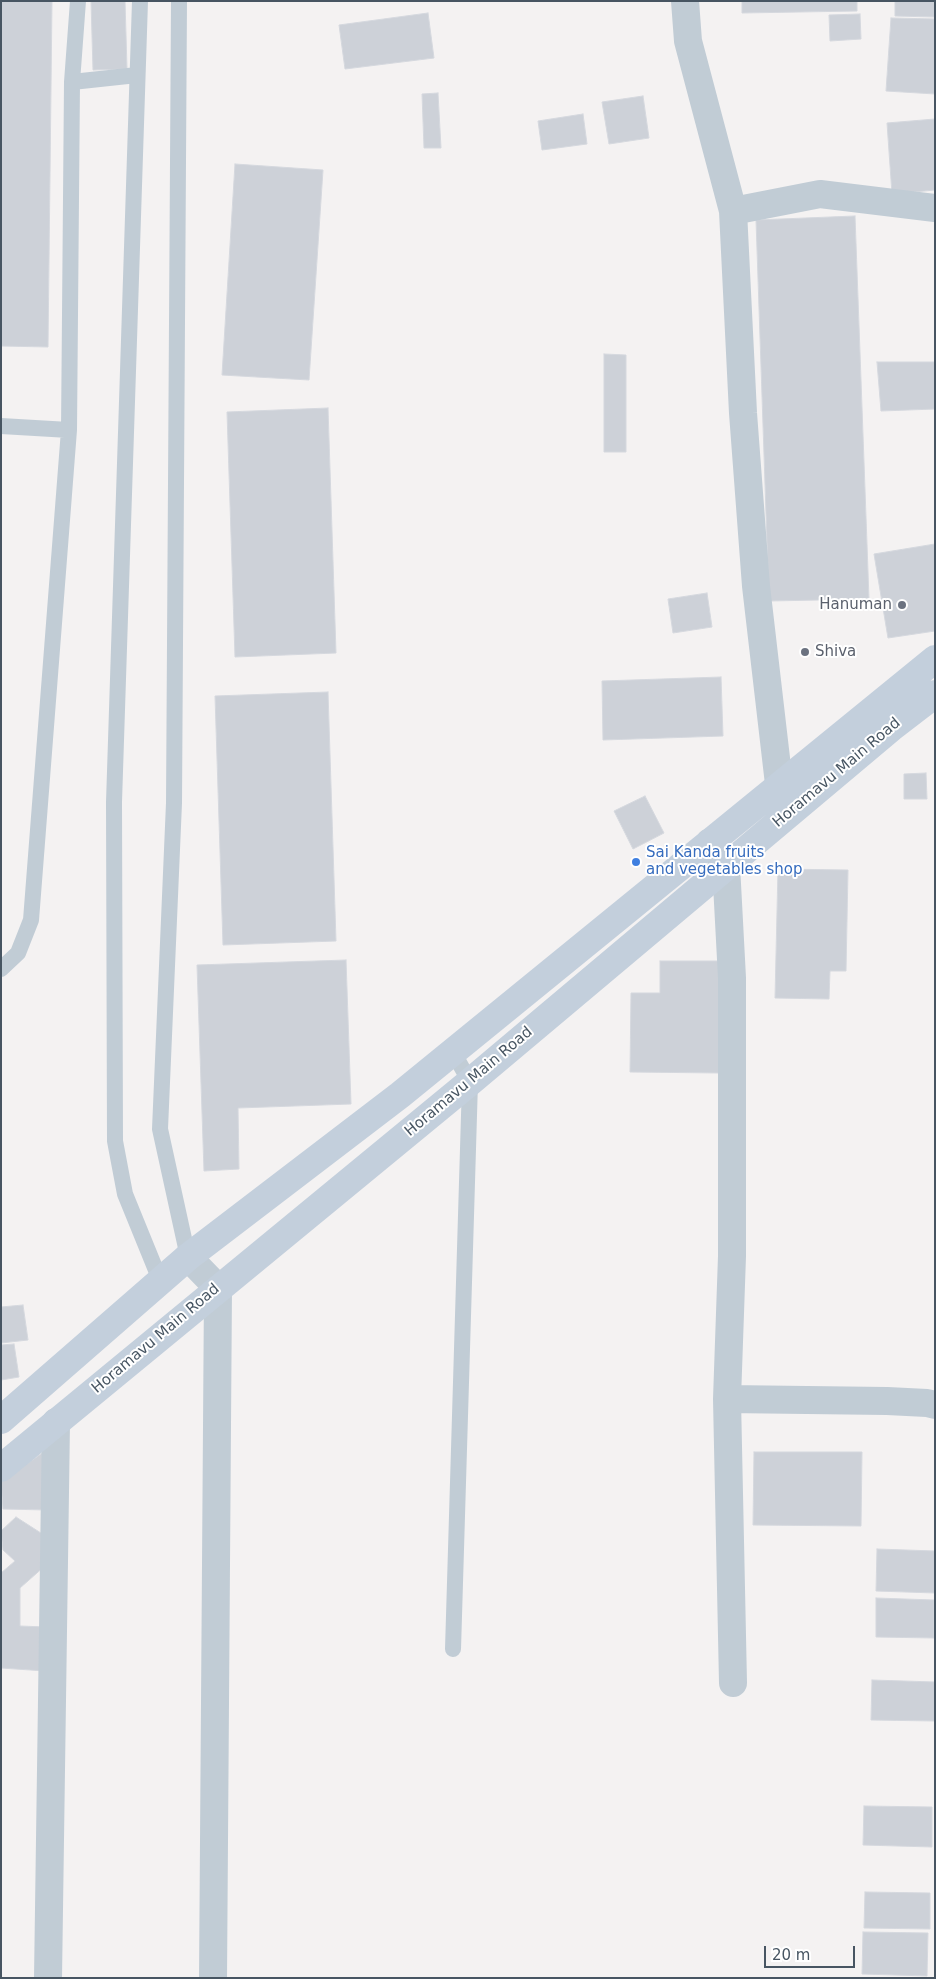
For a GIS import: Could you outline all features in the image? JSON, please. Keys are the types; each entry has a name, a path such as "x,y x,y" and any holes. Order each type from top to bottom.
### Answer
{"main road":[{"name":"Horamavu Main Road","path":"1,1420 188,1257 453,1052 779,784 935,659"},
{"name":"Horamavu Main Road","path":"1,1468 470,1082 890,728 935,694"}],"street":[{"path":"685,1 688,41 734,211 743,412 756,586 779,784"},
{"path":"734,211 820,194 935,208"},
{"path":"710,842 726,865 732,978 732,1256 727,1398 732,1683"},
{"path":"188,1257 218,1288 213,1978"},
{"path":"727,1398 887,1401 935,1405"},
{"path":"48,1978 56,1422"}],"lane":[{"path":"1,969 18,953 31,920 69,430 72,82 78,1"},
{"path":"140,1 114,802 115,1140 125,1194 160,1280"},
{"path":"179,1 174,803 160,1129 188,1257"},
{"path":"72,82 137,75"},
{"path":"1,426 69,430"},
{"path":"453,1052 470,1082 453,1649"}],"building":[{"path":"1,1 52,1 48,347 1,346"},
{"path":"91,1 125,1 127,69 93,70"},
{"path":"742,1 857,1 857,11 742,13"},
{"path":"895,1 935,1 935,17 895,16"},
{"path":"428,13 434,58 345,69 339,25"},
{"path":"860,14 861,39 830,41 829,15"},
{"path":"891,18 935,19 935,94 886,91"},
{"path":"438,93 441,148 424,148 422,94"},
{"path":"643,96 649,138 609,144 602,102"},
{"path":"583,114 587,144 542,150 538,121"},
{"path":"935,119 935,190 892,194 887,123"},
{"path":"235,164 323,170 309,380 222,375"},
{"path":"855,216 869,599 769,601 756,220"},
{"path":"604,354 626,355 626,452 604,452"},
{"path":"877,362 935,362 935,409 881,411"},
{"path":"328,408 336,653 235,657 227,412"},
{"path":"935,544 935,631 888,638 874,554"},
{"path":"707,593 712,627 673,633 668,599"},
{"path":"721,677 723,736 603,740 602,681"},
{"path":"328,692 336,941 223,945 215,696"},
{"path":"926,773 927,799 904,799 904,774"},
{"path":"645,796 664,833 633,849 614,811"},
{"path":"778,869 848,870 846,971 830,971 829,999 775,998"},
{"path":"346,960 351,1104 238,1108 239,1169 204,1171 197,965"},
{"path":"660,961 720,961 719,1073 630,1072 631,993 660,993"},
{"path":"23,1305 28,1340 1,1343 1,1307"},
{"path":"14,1344 19,1377 1,1380 1,1345"},
{"path":"48,1449 47,1510 3,1509 1,1482"},
{"path":"754,1452 862,1452 861,1526 753,1525"},
{"path":"16,1517 44,1535 46,1565 20,1588 20,1626 46,1627 45,1671 1,1668 1,1573 15,1561 3,1550 1,1531"},
{"path":"877,1549 935,1551 935,1593 876,1591"},
{"path":"876,1598 934,1600 934,1638 876,1637"},
{"path":"872,1680 935,1682 935,1721 871,1720"},
{"path":"864,1806 932,1807 932,1847 863,1845"},
{"path":"865,1892 930,1893 930,1929 864,1928"},
{"path":"863,1932 928,1933 927,1976 862,1974"}],"place":[{"name":"Hanuman","path":"902,605"},
{"name":"Shiva","path":"805,652"},
{"name":"Sai Kanda fruits and vegetables shop","path":"636,862"}]}
